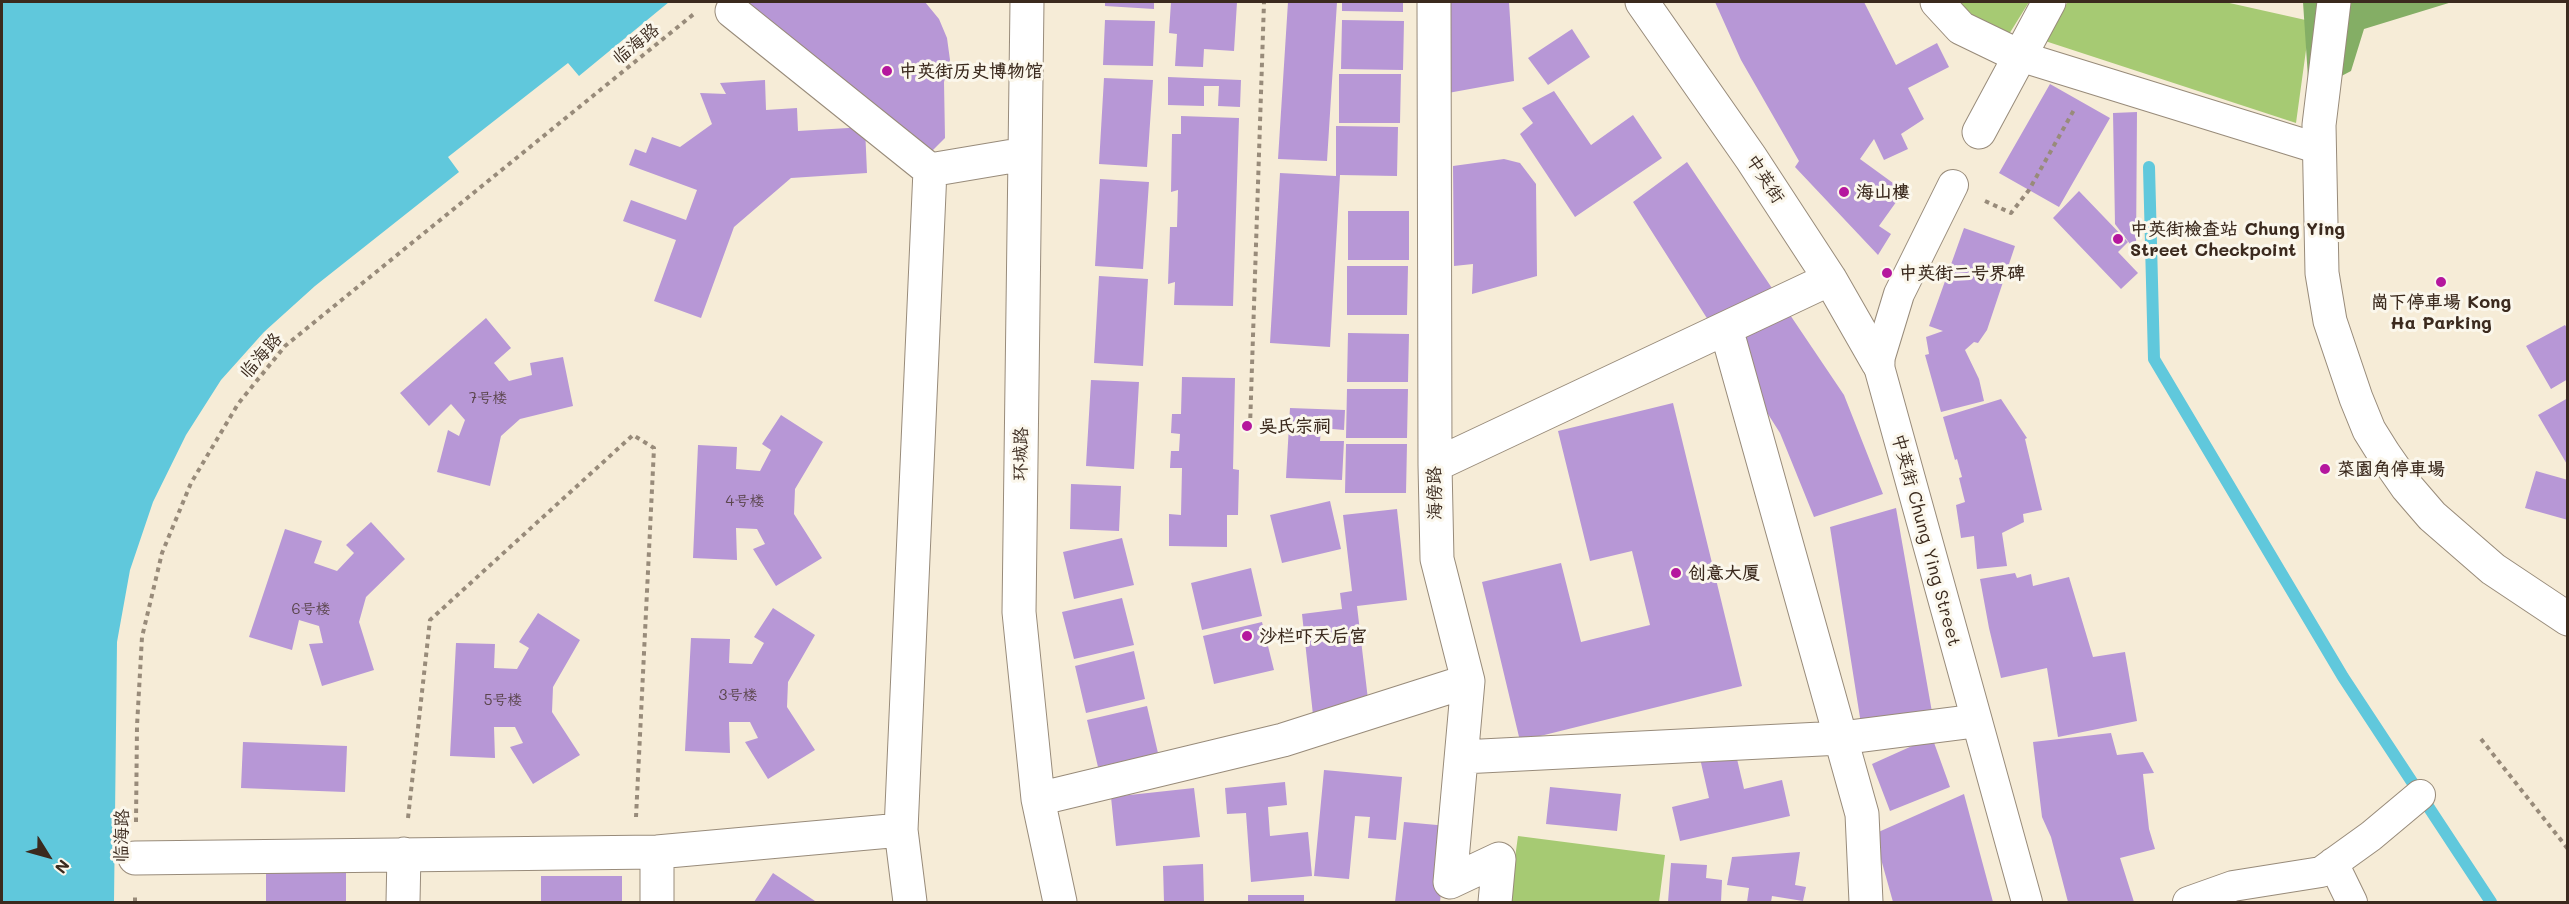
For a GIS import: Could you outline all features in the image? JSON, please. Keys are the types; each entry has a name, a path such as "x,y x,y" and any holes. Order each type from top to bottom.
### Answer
{"street":[{"name":"环城路","path":"1027,2 1019,612 1038,799 1060,903"},
{"name":"海傍路","path":"1434,2 1437,559 1468,681 1450,882 1500,859 1495,903"},
{"name":"中英街","path":"1642,2 1751,158 1830,279 1878,363"},
{"path":"1937,2 1961,28 2019,56 2320,149"},
{"path":"1979,132 2049,2"},
{"path":"2334,2 2319,125 2322,273 2330,321 2356,398 2369,430 2407,487 2432,516 2493,569 2568,619"},
{"path":"716,10 930,171 1025,154"},
{"path":"910,903 901,830 930,171"},
{"path":"1878,363 1899,294 1953,185"},
{"path":"1435,465 1830,279"},
{"path":"1726,328 1862,814 1866,903"},
{"name":"中英街 Chung Ying Street","path":"1878,363 2027,903"},
{"path":"1038,799 1283,740 1468,681"},
{"path":"1462,757 1841,738 1976,721"},
{"path":"2187,903 2233,886 2321,872 2371,836 2420,795"},
{"path":"135,858 645,852 901,830"},
{"path":"645,852 657,903"},
{"path":"403,903 404,854"},
{"path":"2333,863 2352,903"}],"path":[{"path":"1250,427 1264,2"},
{"name":"临海路","path":"135,903 137,726 142,637 162,553 191,483 238,404 285,346 716,10"},
{"path":"1953,185 2011,213 2034,180 2079,101 2089,77"},
{"path":"404,854 430,620 633,435 654,448 645,852"},
{"path":"2481,738 2568,849"}],"green space":[{"path":"1958,2 2029,2 2006,39 1972,17"},
{"path":"2068,2 2225,2 2310,21 2296,123 2039,39"},
{"path":"2303,2 2452,2 2364,29 2351,71 2309,93"},
{"path":"1518,836 1665,855 1659,902 1509,902"}],"water":[{"path":"2,2 669,2 579,76 568,63 448,157 459,172 315,286 264,332 221,380 186,435 153,502 130,570 117,642 114,902 2,902"}],"building":[{"name":"中英街历史博物馆","path":"743,2 925,2 939,19 947,38 950,60 944,82 945,138 928,155"},
{"path":"1105,2 1154,2 1154,9 1105,6"},
{"path":"1171,2 1237,2 1234,51 1204,49 1203,67 1175,66 1177,34 1169,33"},
{"path":"1288,2 1337,2 1327,161 1278,159"},
{"path":"1342,2 1403,2 1403,12 1342,11"},
{"path":"1445,2 1509,2 1514,81 1448,93"},
{"path":"1715,2 1864,2 1896,65 1937,43 1949,67 1908,88 1924,119 1901,134 1908,149 1884,160 1874,139 1860,159 1904,191 1879,226 1891,234 1878,255 1795,167 1799,161 1741,60"},
{"path":"1105,20 1155,21 1153,66 1103,65"},
{"path":"1342,20 1404,21 1403,70 1341,69"},
{"path":"1572,29 1590,57 1548,85 1528,58"},
{"path":"1339,74 1401,74 1400,123 1339,123"},
{"path":"1168,77 1241,80 1240,107 1218,106 1219,86 1204,86 1204,106 1168,105"},
{"path":"1104,78 1153,80 1147,167 1099,164"},
{"path":"765,80 766,110 797,108 798,131 865,127 867,173 791,178 734,227 701,318 654,301 676,240 623,221 631,200 686,220 697,190 629,165 635,149 646,153 652,137 680,147 712,124 700,93 726,94 720,83"},
{"path":"2050,84 2110,118 2059,207 1999,173"},
{"path":"1554,91 1591,145 1633,115 1662,158 1575,217 1520,134 1533,123 1522,108"},
{"path":"2137,112 2136,252 2115,224 2113,113"},
{"path":"1181,116 1239,118 1233,306 1174,305 1175,282 1168,284 1170,227 1177,227 1178,190 1171,192 1172,134 1181,134"},
{"path":"1336,126 1398,127 1397,176 1340,175 1330,347 1270,343 1280,173 1336,176"},
{"path":"1504,159 1520,163 1536,184 1537,276 1472,294 1473,264 1454,266 1453,166"},
{"path":"1687,162 1844,395 1883,494 1814,517 1780,433 1633,202"},
{"path":"1100,179 1149,182 1143,269 1095,266"},
{"path":"2079,191 2128,242 2118,252 2138,273 2121,289 2053,218"},
{"path":"1348,211 1409,211 1409,260 1348,260"},
{"path":"1964,228 2015,246 1987,330 1978,343 1974,342 1965,350 1979,379 1984,401 1941,412 1925,355 1929,354 1926,337 1943,331 1929,326"},
{"path":"1347,266 1408,266 1407,315 1347,315"},
{"path":"1099,276 1148,279 1143,366 1094,363"},
{"path":"486,318 511,348 494,363 509,381 532,375 530,363 563,357 573,406 520,419 501,436 490,486 437,472 448,430 459,436 465,420 451,404 429,426 400,393"},
{"path":"2565,325 2568,330 2568,379 2551,389 2526,346"},
{"path":"1348,333 1409,334 1408,382 1347,382"},
{"path":"1182,377 1235,378 1233,469 1239,470 1238,515 1227,515 1227,547 1169,546 1169,514 1181,515 1182,468 1170,468 1171,451 1179,451 1180,434 1171,433 1172,414 1181,414"},
{"path":"1091,380 1139,382 1134,469 1086,466"},
{"path":"1347,389 1408,389 1407,438 1346,438"},
{"path":"2568,398 2568,466 2538,415"},
{"path":"2001,399 2027,438 2025,439 2042,510 2023,514 2024,522 2002,533 2007,566 1977,569 1974,536 1961,538 1956,505 1965,502 1959,478 1962,477 1943,417"},
{"name":"创意大厦","path":"1673,403 1742,686 1520,741 1482,582 1561,563 1581,642 1650,625 1632,551 1590,561 1558,431"},
{"path":"1290,408 1345,410 1344,430 1321,428 1320,441 1344,441 1342,480 1286,478"},
{"path":"781,415 823,442 795,489 794,514 822,558 776,586 753,549 765,544 757,529 736,528 737,560 693,558 698,445 737,447 736,469 760,471 771,450 762,444"},
{"path":"1346,444 1407,444 1406,493 1345,493"},
{"path":"2536,471 2568,480 2568,520 2525,508"},
{"path":"1071,484 1121,486 1119,531 1070,529"},
{"path":"1330,501 1341,549 1282,563 1270,515"},
{"path":"1896,508 1932,712 1861,724 1830,527"},
{"path":"1397,509 1407,600 1357,606 1369,708 1313,715 1302,614 1342,609 1340,593 1352,591 1343,515"},
{"path":"371,522 405,559 366,597 359,622 374,670 322,686 309,644 323,643 319,626 299,620 292,650 249,637 285,529 322,541 314,563 337,571 354,553 346,545"},
{"path":"1122,538 1134,585 1074,599 1063,552"},
{"path":"1251,568 1262,616 1202,630 1191,583"},
{"path":"2015,573 2017,578 2031,574 2033,586 2069,577 2093,657 2125,652 2137,721 2058,737 2047,668 2001,678 1980,579"},
{"path":"1122,598 1134,645 1074,659 1062,612"},
{"path":"773,608 815,635 788,682 787,707 815,750 768,779 745,742 758,738 750,722 729,722 730,753 685,751 691,638 730,639 729,663 752,664 764,643 754,637"},
{"path":"538,613 580,640 553,687 552,712 580,755 533,784 510,747 523,743 515,727 494,727 495,758 450,756 456,643 495,644 494,668 517,669 529,648 519,642"},
{"path":"1262,622 1274,670 1214,684 1203,636"},
{"path":"1134,651 1145,699 1086,713 1075,666"},
{"path":"1147,706 1158,753 1098,767 1087,720"},
{"path":"2111,733 2117,755 2143,752 2154,773 2143,774 2149,829 2155,849 2120,858 2134,902 2068,902 2051,837 2042,817 2033,742"},
{"path":"1932,737 1950,787 1890,811 1872,764"},
{"path":"243,742 347,746 345,792 241,788"},
{"path":"1734,746 1744,789 1782,780 1790,816 1680,841 1672,807 1709,798 1699,754"},
{"path":"1324,770 1402,777 1396,840 1368,838 1370,817 1355,816 1349,879 1314,876"},
{"path":"1285,782 1287,805 1268,807 1270,836 1308,832 1312,876 1251,882 1246,813 1227,814 1225,788"},
{"path":"1550,787 1621,794 1617,831 1546,824"},
{"path":"1194,788 1200,837 1116,846 1111,797"},
{"path":"1964,794 1993,902 1893,902 1874,834"},
{"path":"1404,822 1448,826 1440,902 1395,902"},
{"path":"1800,852 1795,885 1806,887 1803,901 1772,896 1771,902 1747,902 1749,888 1727,885 1732,857"},
{"path":"1671,863 1707,865 1706,878 1722,880 1721,902 1668,902"},
{"path":"1203,864 1204,902 1164,902 1163,866"},
{"path":"266,865 346,865 346,902 266,902"},
{"path":"773,873 815,901 754,902"},
{"path":"541,876 622,876 622,902 541,902"},
{"path":"1248,895 1304,895 1304,902 1248,902"}],"waterway":[{"path":"2149,167 2154,359 2343,677 2491,902"}],"place":[{"name":"中英街历史博物馆","path":"887,71"},
{"name":"海山樓","path":"1844,192"},
{"name":"中英街檢查站 Chung Ying Street Checkpoint","path":"2118,239"},
{"name":"中英街二号界碑","path":"1887,273"},
{"name":"崗下停車場 Kong Ha Parking","path":"2441,282"},
{"name":"吴氏宗祠","path":"1247,426"},
{"name":"菜園角停車場","path":"2325,469"},
{"name":"创意大厦","path":"1676,573"},
{"name":"沙栏吓天后宫","path":"1247,636"}]}
